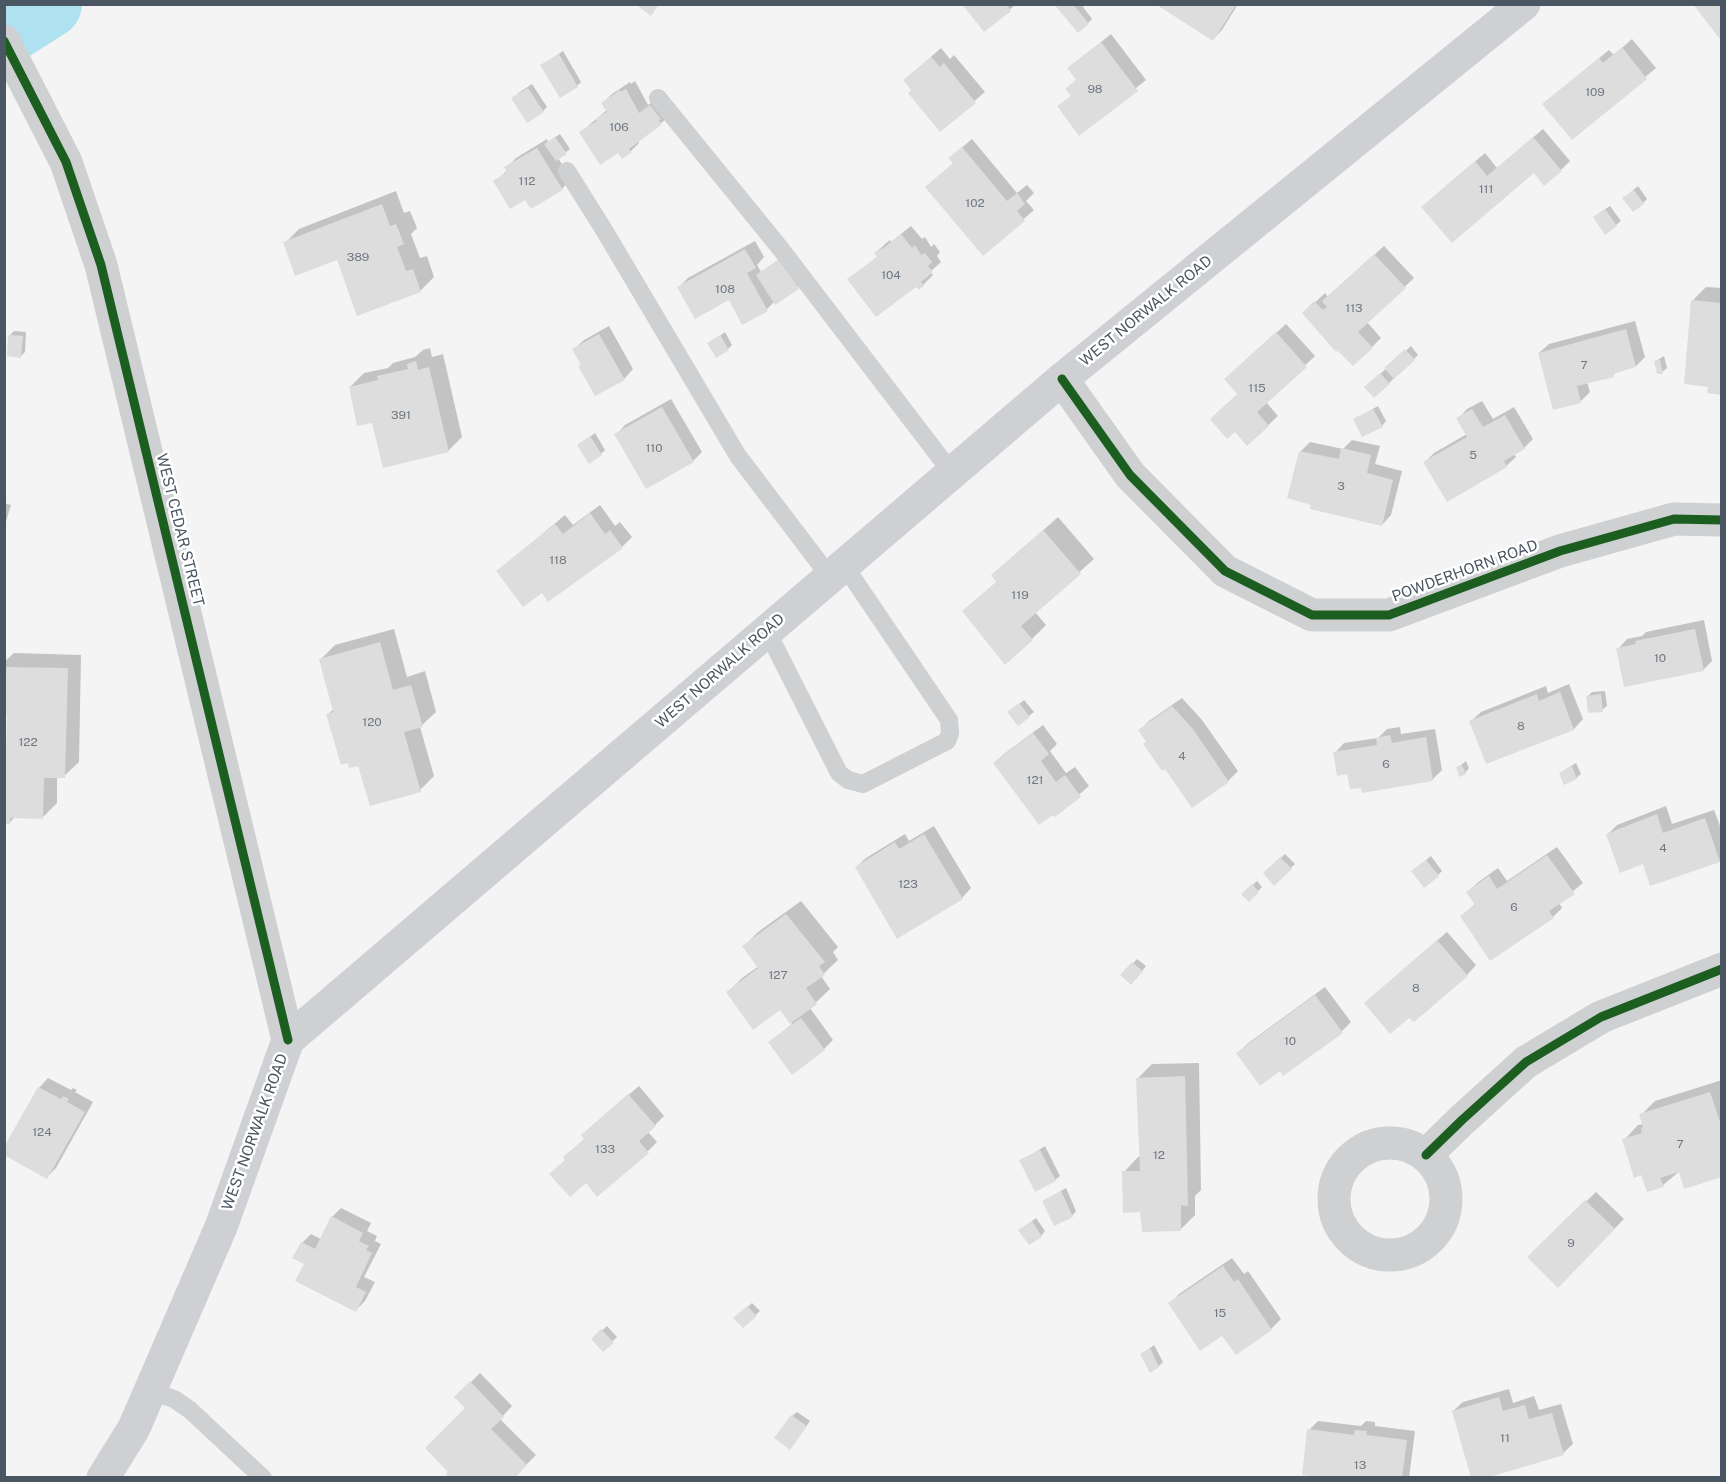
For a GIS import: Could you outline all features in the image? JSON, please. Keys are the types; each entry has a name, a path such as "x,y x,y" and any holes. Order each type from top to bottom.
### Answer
{"main road":[{"name":"WEST NORWALK ROAD","path":"103,1478 134,1428 221,1227 288,1040 1062,379 1524,4"}],"street":[{"name":"WEST CEDAR STREET","path":"9,52 66,162 101,265 288,1040"},
{"name":"POWDERHORN ROAD","path":"1062,379 1130,475 1224,571 1312,615 1389,615 1560,551 1674,519 1722,520"},
{"path":"1426,1155 1526,1062 1602,1017 1722,969"}],"lane":[{"path":"658,98 780,248 952,473"},
{"path":"567,171 738,456 837,571 949,720 950,733 947,741 863,784 848,780 839,773 767,631"},
{"path":"150,1391 174,1399 190,1410 263,1478"}],"building":[{"path":"640,4 659,4 651,16 638,6"},
{"path":"962,4 1006,4 1011,11 984,32"},
{"path":"1054,4 1073,4 1089,24 1078,33"},
{"path":"1693,4 1722,4 1722,42"},
{"path":"1157,5 1236,5 1213,41"},
{"path":"1101,42 1138,91 1079,136 1057,106 1071,96 1065,89 1076,80 1067,68"},
{"path":"1622,47 1647,79 1572,140 1542,104 1599,58 1603,63"},
{"path":"559,54 578,87 560,98 540,65"},
{"path":"931,57 940,67 944,63 976,103 940,132 908,93 911,90 903,80"},
{"path":"528,88 544,112 527,123 511,98"},
{"path":"626,89 639,113 650,105 661,119 659,120 661,125 629,149 631,153 622,159 618,153 600,165 579,132 607,112 601,103 620,90 621,92"},
{"path":"555,137 567,154 556,161 544,144"},
{"path":"1533,137 1562,171 1544,186 1534,173 1452,243 1421,207 1475,161 1487,176"},
{"path":"962,147 1007,201 1017,193 1025,204 1017,211 1025,221 983,256 925,187 953,163 948,158"},
{"path":"537,148 563,190 531,209 525,200 510,209 493,181 507,172 504,167"},
{"path":"1634,190 1644,204 1633,212 1622,198"},
{"path":"382,204 390,226 396,224 404,244 397,247 406,271 413,269 421,292 357,316 337,260 295,276 283,242"},
{"path":"1605,209 1617,226 1605,235 1593,217"},
{"path":"901,234 912,248 915,245 921,255 925,253 932,262 928,266 933,272 921,282 924,286 919,290 916,287 876,317 847,279 877,257 874,253 880,248 881,250"},
{"path":"745,249 756,268 747,273 768,311 742,325 729,300 695,319 677,287"},
{"path":"1374,254 1406,288 1358,332 1373,348 1353,366 1338,351 1336,352 1302,313 1314,301 1323,310 1327,307 1322,301"},
{"path":"779,259 799,289 775,305 756,275"},
{"path":"1691,300 1722,303 1722,395 1707,393 1708,387 1684,384"},
{"path":"1626,329 1636,367 1613,374 1614,377 1577,386 1581,403 1553,410 1538,353"},
{"path":"1276,332 1307,367 1257,412 1269,426 1247,446 1235,432 1227,439 1210,419 1237,394 1224,379"},
{"path":"599,334 625,380 595,396 578,366 581,365 572,349"},
{"path":"8,335 23,336 21,358 7,356"},
{"path":"720,335 729,350 716,358 707,343"},
{"path":"1405,349 1415,360 1394,379 1384,368"},
{"path":"1660,360 1663,374 1657,374 1654,361"},
{"path":"416,361 418,370 429,367 449,452 383,468 372,423 357,426 349,387 378,380 377,376 408,369 407,364"},
{"path":"1380,373 1390,384 1374,398 1364,387"},
{"path":"662,407 694,462 646,489 614,434"},
{"path":"1373,409 1383,427 1362,437 1353,419"},
{"path":"1472,409 1483,427 1505,415 1525,449 1504,461 1507,467 1447,502 1423,462 1467,437 1456,418"},
{"path":"590,436 602,455 589,464 577,445"},
{"path":"1341,448 1371,455 1367,473 1393,480 1382,526 1310,509 1311,505 1287,498 1299,451 1339,459"},
{"path":"590,513 605,534 610,530 623,548 548,602 542,593 523,607 496,571 555,524 563,534"},
{"path":"1043,530 1081,574 1021,626 1033,640 1005,665 962,611 996,582 991,575"},
{"path":"1695,629 1704,671 1624,687 1616,648 1636,644 1635,641"},
{"path":"380,642 393,690 411,685 423,727 404,732 421,792 370,806 358,766 349,768 348,763 341,765 326,714 333,712 319,659"},
{"path":"4,667 68,668 65,778 44,778 43,819 10,818 10,824 4,824 7,715 4,715"},
{"path":"1560,692 1574,730 1486,764 1469,721 1537,694 1539,701"},
{"path":"1601,694 1603,712 1588,713 1586,696"},
{"path":"1019,703 1030,717 1018,726 1007,712"},
{"path":"1172,706 1193,729 1229,782 1192,808 1165,769 1162,771 1143,744 1146,742 1138,730"},
{"path":"1033,733 1049,754 1041,761 1056,782 1065,775 1081,797 1055,817 1053,815 1039,825 993,763"},
{"path":"1390,735 1392,743 1426,737 1433,781 1362,793 1361,788 1350,789 1347,774 1337,776 1333,752 1377,745 1376,738"},
{"path":"1462,765 1466,774 1459,777 1456,767"},
{"path":"1572,766 1577,779 1564,785 1559,773"},
{"path":"1657,814 1663,833 1705,818 1720,862 1650,886 1643,864 1620,873 1606,834"},
{"path":"924,834 963,899 897,939 855,867 895,842 899,849"},
{"path":"1547,855 1575,894 1549,911 1554,918 1490,961 1460,916 1475,905 1466,892 1489,876 1497,889"},
{"path":"1280,857 1292,869 1274,886 1263,873"},
{"path":"1426,860 1439,876 1424,888 1411,871"},
{"path":"1252,884 1259,892 1249,902 1241,894"},
{"path":"786,914 825,962 819,966 825,975 806,988 817,1004 790,1024 780,1010 753,1030 726,992 758,968 742,946"},
{"path":"1437,940 1468,976 1414,1022 1409,1018 1390,1034 1364,1003"},
{"path":"1132,962 1143,971 1131,985 1120,975"},
{"path":"1315,995 1343,1033 1283,1076 1280,1071 1260,1086 1236,1053"},
{"path":"801,1018 825,1050 792,1075 768,1042"},
{"path":"1185,1076 1188,1206 1181,1205 1181,1231 1142,1232 1140,1212 1123,1213 1122,1171 1140,1171 1136,1078"},
{"path":"38,1087 61,1099 63,1096 69,1099 67,1102 85,1112 47,1179 4,1155 4,1147"},
{"path":"1710,1092 1722,1128 1722,1177 1684,1189 1679,1172 1660,1178 1664,1187 1647,1192 1641,1175 1634,1178 1622,1139 1642,1133 1641,1128 1643,1127 1639,1114"},
{"path":"628,1094 656,1126 639,1141 649,1153 597,1197 586,1183 570,1197 549,1174 565,1160 563,1157 584,1139 581,1135"},
{"path":"1040,1150 1056,1181 1035,1192 1019,1160"},
{"path":"1061,1191 1073,1217 1054,1226 1042,1201"},
{"path":"1585,1200 1615,1229 1558,1288 1527,1257"},
{"path":"331,1216 363,1233 359,1241 369,1246 366,1250 372,1253 356,1287 366,1292 356,1312 295,1281 304,1264 292,1258 301,1242 315,1249"},
{"path":"1032,1221 1042,1237 1029,1245 1018,1230"},
{"path":"1223,1266 1234,1282 1238,1279 1272,1330 1236,1355 1222,1336 1200,1351 1168,1303"},
{"path":"747,1306 757,1316 743,1328 733,1318"},
{"path":"601,1329 614,1343 603,1352 591,1339"},
{"path":"1150,1348 1159,1367 1150,1373 1140,1354"},
{"path":"470,1381 504,1417 491,1429 527,1465 515,1478 449,1478 446,1474 448,1472 425,1448 465,1408 454,1397"},
{"path":"1499,1397 1503,1411 1525,1405 1529,1419 1552,1413 1564,1455 1486,1478 1471,1478 1452,1411"},
{"path":"791,1415 807,1426 790,1450 774,1438"},
{"path":"1307,1429 1354,1435 1355,1430 1367,1431 1366,1435 1407,1440 1402,1478 1324,1478 1302,1475"}],"waterway":[{"path":"4,32 48,4"}],"cycle path":[{"path":"4,41 66,162 101,265 288,1040"},
{"path":"1062,379 1130,475 1225,571 1312,615 1389,615 1560,551 1674,519 1722,520"},
{"path":"1426,1155 1526,1062 1601,1017 1722,969"}]}
